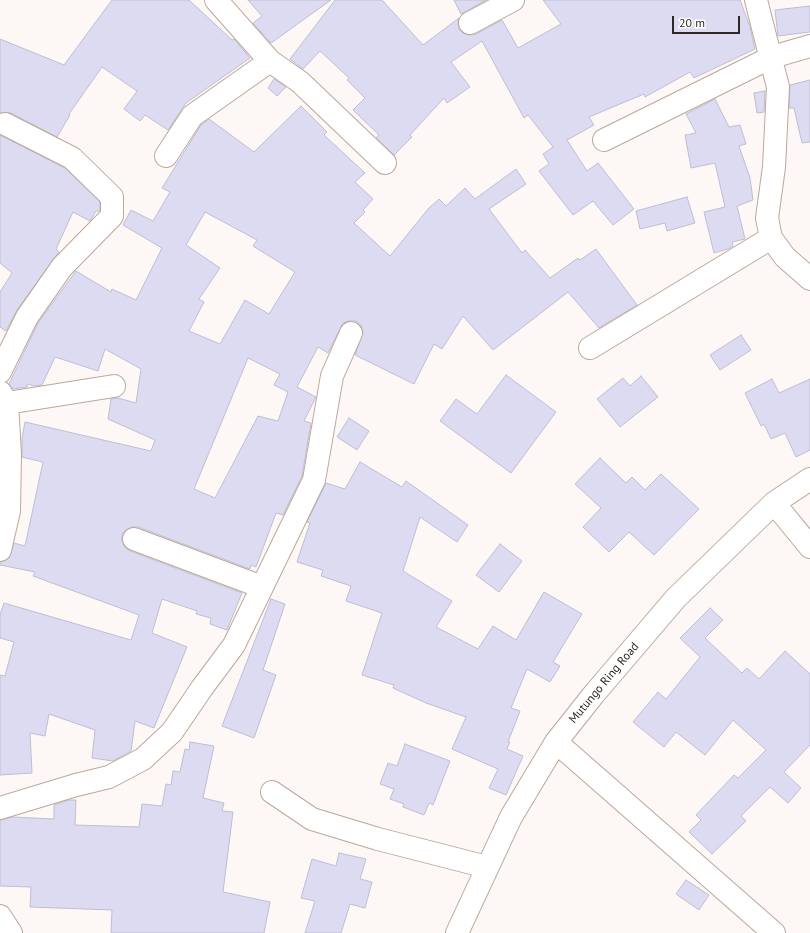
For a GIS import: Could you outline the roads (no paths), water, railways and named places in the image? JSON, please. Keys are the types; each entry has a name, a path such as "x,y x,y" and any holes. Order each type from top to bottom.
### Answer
{"street":[{"path":"216,0 270,61 300,82 385,163"},
{"path":"470,22 513,0"},
{"path":"756,0 772,57 778,87 774,167 767,218 770,238 785,257 810,279"},
{"path":"604,140 772,57 810,46"},
{"path":"166,156 192,116 270,61"},
{"path":"0,372 27,317 62,267 112,216 112,197 72,158 5,124"},
{"path":"590,348 770,238"},
{"path":"0,808 76,785 109,777 143,759 172,732 234,645 314,480 332,376 351,334"},
{"path":"0,550 9,511 10,455 3,398 114,386"},
{"name":"Mutungo Ring Road","path":"457,933 511,817 556,742 594,694 676,598 774,503 810,479"},
{"path":"774,503 810,547"},
{"path":"134,539 262,587"},
{"path":"556,742 774,933"},
{"path":"272,792 312,819 378,839 487,867"},
{"path":"0,916 11,933"}]}
